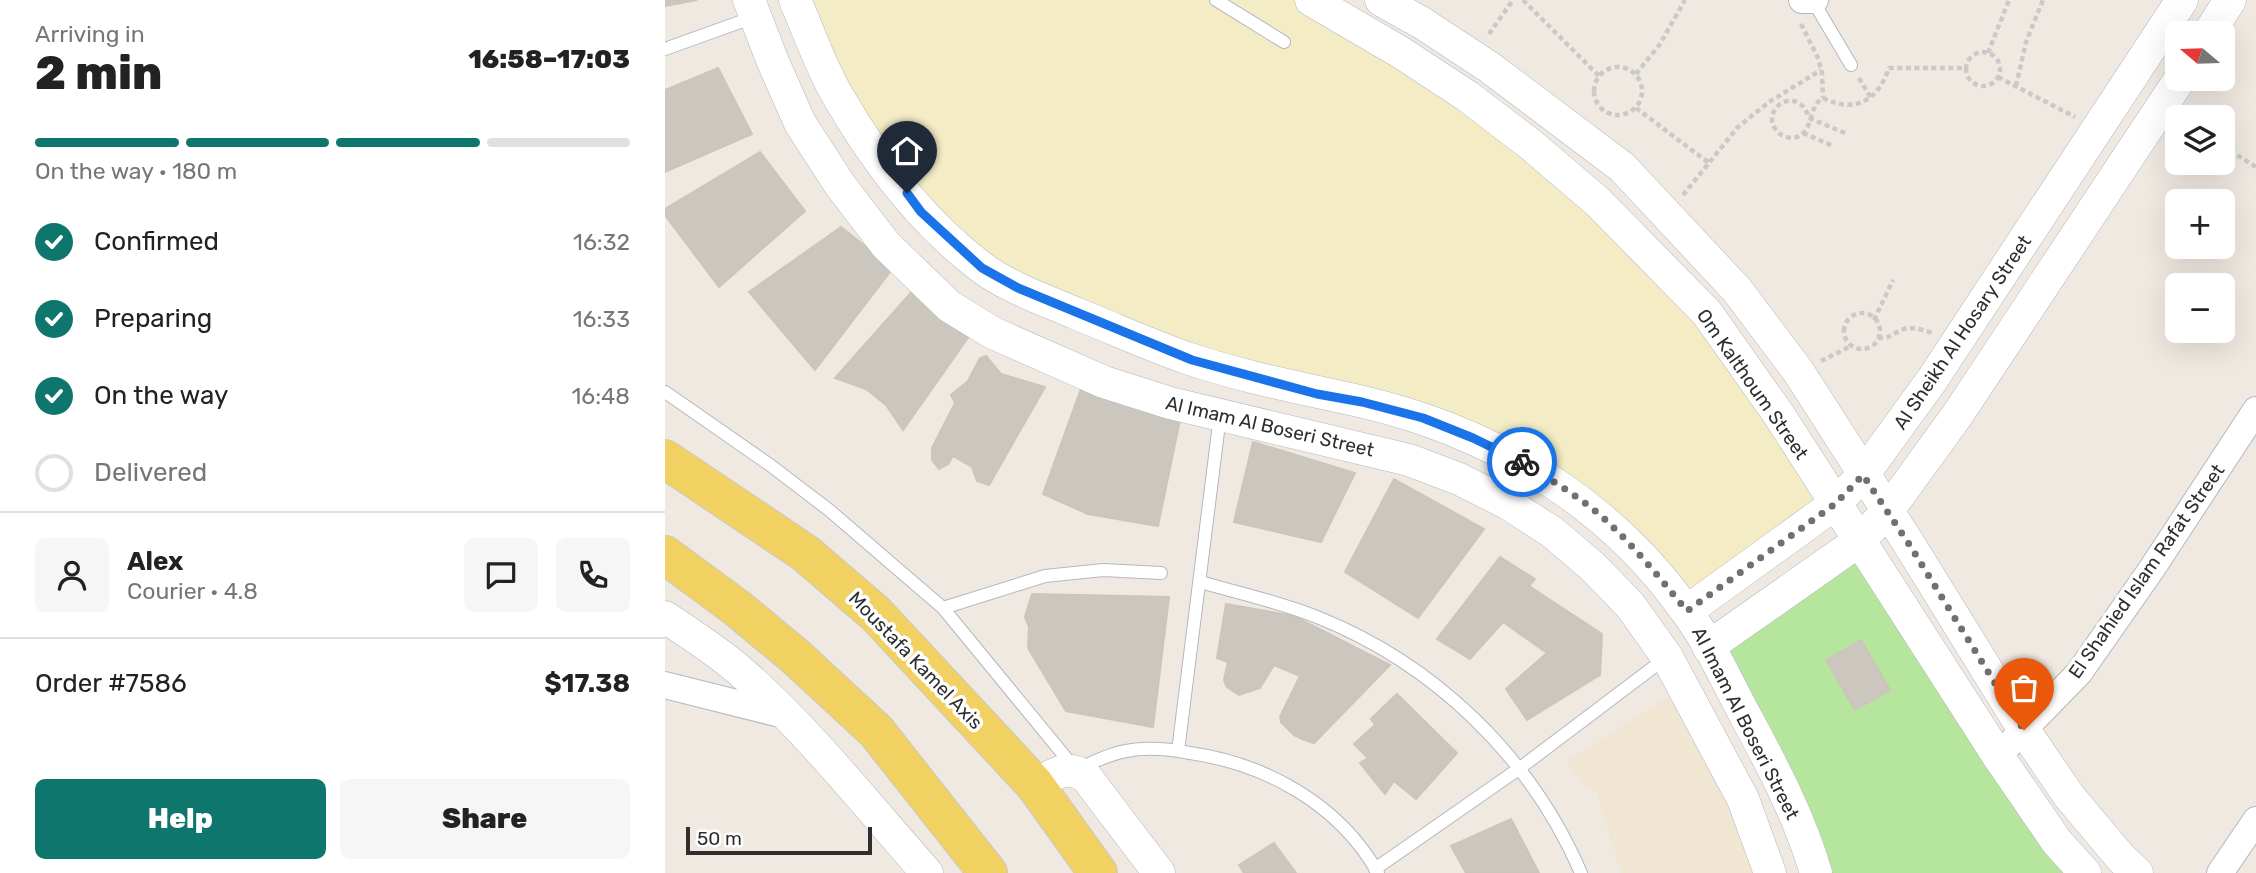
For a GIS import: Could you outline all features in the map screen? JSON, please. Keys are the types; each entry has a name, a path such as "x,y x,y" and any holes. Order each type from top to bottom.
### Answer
{"main road":[{"name":"Moustafa Kamel Axis","path":"665,460 805,553 876,614 1035,785 1098,873"},
{"path":"665,555 737,608 796,657 876,732 988,873"}],"street":[{"name":"Al Imam Al Boseri Street","path":"795,0 838,96 877,155 921,212 982,268 1028,292 1192,360 1317,394 1405,413 1473,438 1521,462 1567,491 1610,524 1687,611 1708,646 1779,779 1816,873"},
{"name":"Om Kalthoum Street","path":"1311,0 1400,52 1467,96 1530,144 1598,202 1707,313 1779,415 1998,756 2057,842 2085,873"},
{"path":"1381,0 1473,57 1622,167 1737,290 1798,371 2024,730 2070,796 2121,858 2137,873"},
{"name":"Al Sheikh Al Hosary Street","path":"1687,611 1835,504 1863,475 1959,340 2182,0"},
{"path":"2217,21 2230,0"},
{"name":"Al Imam Al Boseri Street","path":"752,8 772,62 800,123 840,185 886,245 949,306 993,332 1104,382 1170,403 1396,456 1459,479 1507,503 1552,532 1593,566 1630,605 1667,657 1742,799 1770,873"},
{"path":"1708,646 1859,541 1887,512 1958,414 2172,91"},
{"path":"1358,447 1369,425 1362,402"},
{"name":"El Shahied Islam Rafat Street","path":"1998,756 2079,673 2151,570 2256,410"},
{"path":"1396,456 1396,429 1405,413"},
{"path":"665,617 711,647 738,669 814,745 927,873"},
{"path":"665,685 785,715"},
{"path":"1035,785 1062,770 1076,770 1087,778 1159,873"},
{"path":"2220,873 2256,820"}],"lane":[{"path":"1216,0 1284,43"},
{"path":"1808,4 1851,65"},
{"path":"665,49 752,8"},
{"path":"665,392 829,510 943,608 1076,770 1111,755 1129,751 1178,751 1237,762 1291,786 1338,822 1358,844 1376,871 1520,768 1667,657"},
{"path":"1178,751 1220,415"},
{"path":"943,608 1045,576 1103,570 1161,573"},
{"path":"1200,582 1317,616 1375,644 1429,679 1468,712 1520,768 1566,839 1581,873"}],"path":[{"path":"1473,57 1513,0"},
{"path":"1523,0 1599,76"},
{"path":"1636,74 1660,44 1685,0"},
{"path":"1988,53 2008,0"},
{"path":"2016,86 2026,42 2043,0"},
{"path":"1808,4 1801,27 1812,42 1821,70 1823,98"},
{"path":"1988,53 1995,56 1999,63 1998,77 1986,86 1978,85 1968,75 1966,68 1974,55 1988,53"},
{"path":"1621,67 1636,74 1642,89 1636,108 1619,116 1599,106 1594,91 1599,76 1605,71 1621,67"},
{"path":"1823,98 1836,104 1854,105 1871,98 1883,85 1889,68 1966,68"},
{"path":"1667,215 1738,127 1797,83 1821,70"},
{"path":"1998,77 2098,128"},
{"path":"1803,133 1817,101 1823,98"},
{"path":"1809,118 1807,110 1794,100 1778,105 1772,120 1774,128 1787,138 1803,133 1833,146"},
{"path":"1636,108 1709,163"},
{"path":"1809,118 1845,133"},
{"path":"2235,154 2256,167"},
{"path":"1874,320 1893,280"},
{"path":"1864,313 1874,320 1879,330 1878,338 1867,348 1851,346 1844,333 1845,325 1856,314 1864,313"},
{"path":"1878,338 1888,338 1901,330 1915,328 1959,340"}],"shaded area":[{"path":"1678,691 1762,873 1621,873 1613,844 1619,841 1618,838 1611,840 1597,792 1588,790 1566,762"}],"green space":[{"path":"1859,541 2085,873 1816,873 1708,647"}],"sand":[{"path":"795,0 1311,0 1400,52 1707,313 1835,504 1687,611 1521,462 1058,306 921,212"}],"building":[{"path":"665,0 697,0 665,6"},
{"path":"718,68 752,134 665,172 665,90"},
{"path":"760,152 805,211 719,287 665,215 665,209"},
{"path":"841,227 893,268 815,370 749,292"},
{"path":"916,287 972,332 903,430 886,405 866,389 835,378"},
{"path":"986,356 1001,374 1045,387 989,485 977,481 972,467 953,456 948,464 939,469 932,460 932,448 955,403 951,395 968,381 980,358"},
{"path":"1082,386 1181,415 1158,526 1088,514 1043,494"},
{"path":"1253,442 1355,473 1321,542 1234,522"},
{"path":"1394,479 1484,529 1418,618 1345,572"},
{"path":"1500,557 1535,579 1529,586 1602,634 1600,675 1527,720 1506,689 1547,653 1503,622 1470,659 1437,639"},
{"path":"1032,594 1169,597 1153,727 1066,711 1028,648 1029,627 1025,617"},
{"path":"1226,604 1294,616 1390,665 1314,743 1302,739 1281,722 1280,717 1300,676 1274,665 1260,688 1239,695 1227,687 1224,680 1228,662 1217,658"},
{"path":"1861,640 1890,690 1855,710 1826,660"},
{"path":"1397,694 1457,753 1416,799 1394,781 1385,794 1360,763 1368,758 1354,744 1375,725 1371,719"},
{"path":"1511,819 1539,873 1466,873 1451,846"},
{"path":"1274,843 1296,873 1244,873 1239,865"}],"way so far":[{"path":"1522,462 1567,491 1610,524 1687,611 1835,504 1863,475 2024,730"}],"route":[{"path":"907,193 921,212 982,268 1018,288 1192,360 1317,394 1362,402 1423,418 1522,462"}]}
